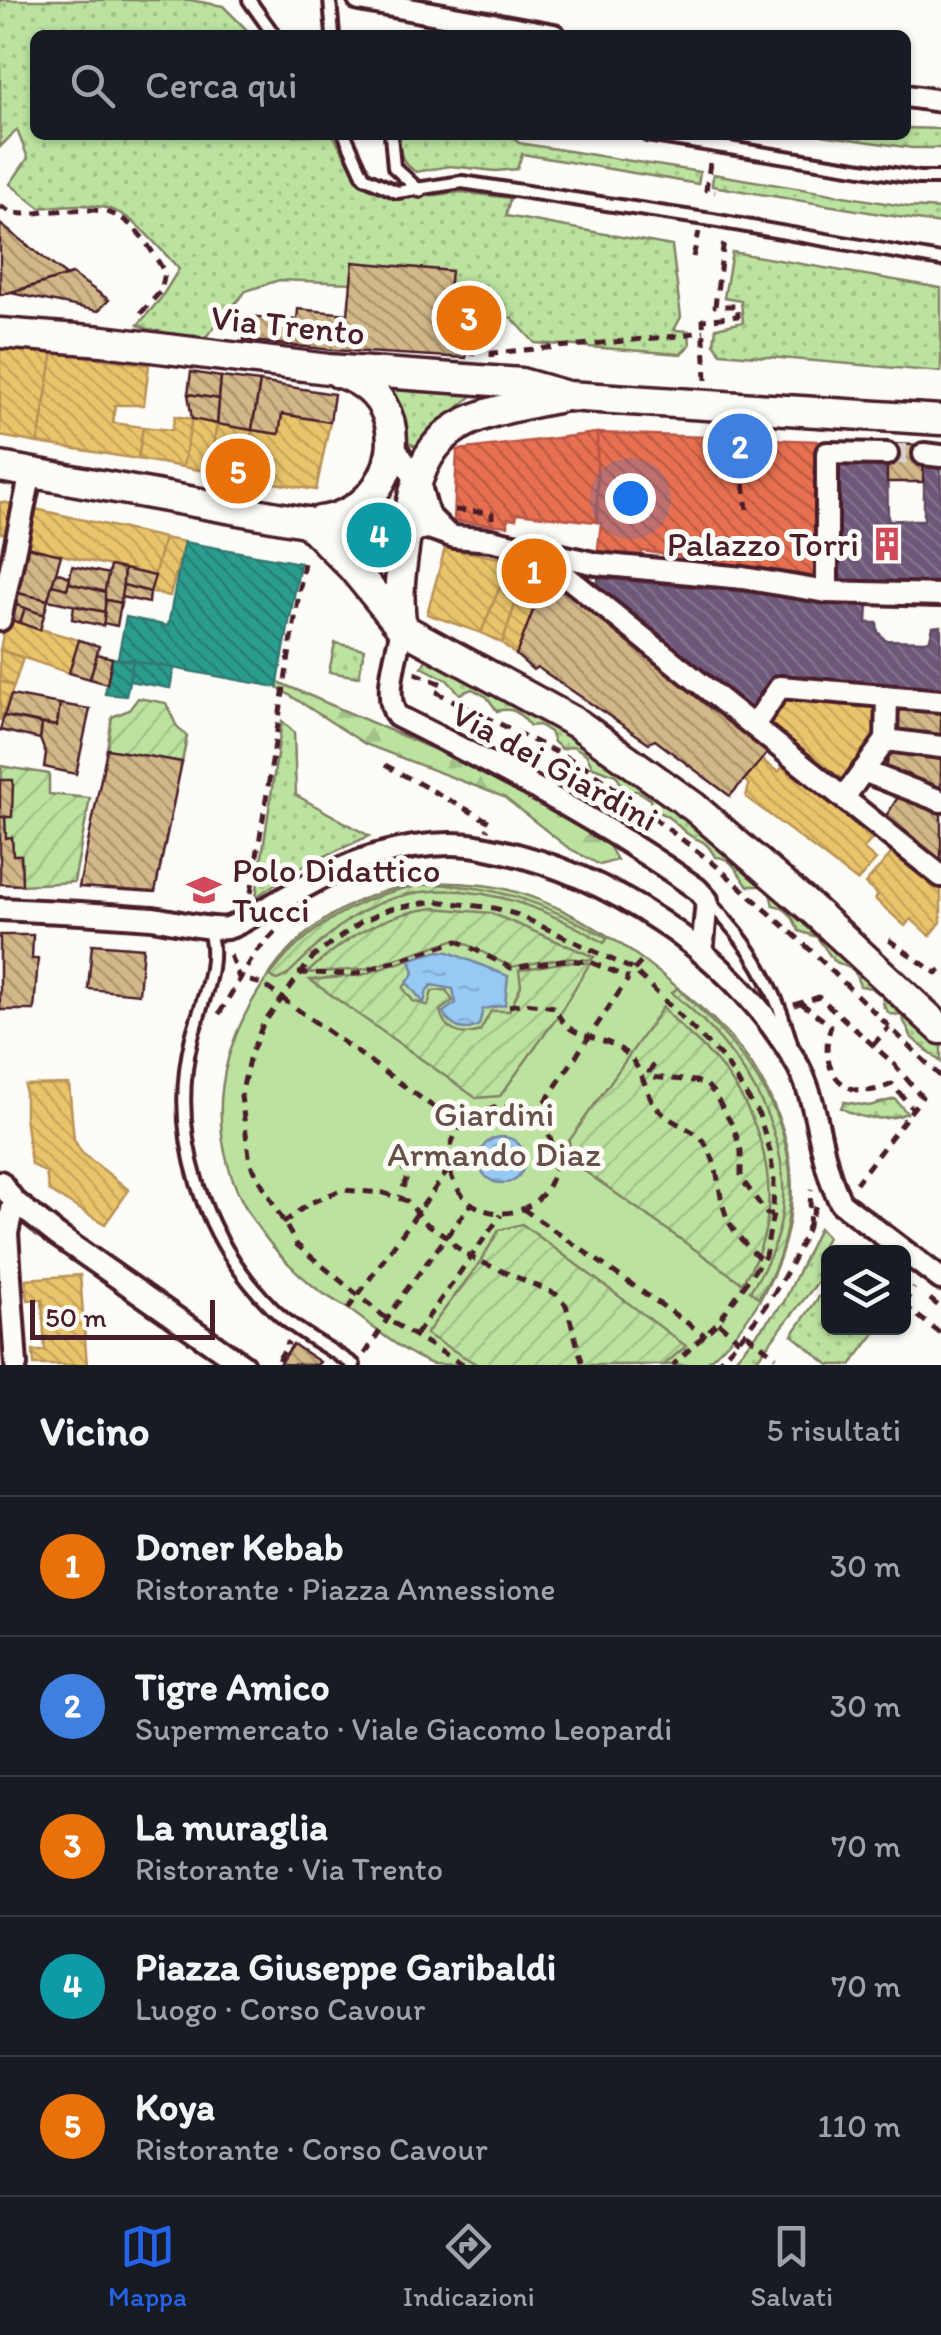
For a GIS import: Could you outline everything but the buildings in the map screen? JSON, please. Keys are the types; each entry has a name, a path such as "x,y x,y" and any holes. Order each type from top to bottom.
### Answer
{"main road":[{"name":"Via Trento","path":"0,333 104,341 328,370 521,382 567,396"},
{"path":"306,522 338,518 372,497 386,474 392,443 386,415 372,393 348,376 328,370"},
{"path":"402,628 397,595 417,480 438,440 474,417 567,396 941,420"},
{"path":"0,467 406,540"},
{"path":"306,522 352,567 402,628 578,724 694,807 941,1029"}],"street":[{"path":"359,0 526,30"},
{"path":"911,97 941,101"},
{"path":"392,443 417,480 428,515 450,536"},
{"path":"827,592 826,452 887,454"},
{"path":"0,620 30,472"},
{"path":"406,540 430,542 450,536 532,548 598,564 743,578 827,592 941,595"},
{"path":"532,548 941,876"},
{"name":"Via dei Giardini","path":"402,628 390,697 397,716 532,783 608,828 708,900"},
{"path":"755,724 780,687 941,701"},
{"path":"844,796 886,740 887,698"},
{"path":"886,740 941,746"},
{"path":"863,771 941,801"},
{"path":"0,909 153,918 216,927 375,856 445,844 480,846 532,860 628,903 702,953 740,989 796,1060 841,1202 941,1279"},
{"path":"702,953 708,900"},
{"path":"0,1182 14,1201 58,1235 243,1365"},
{"path":"14,1201 7,1233 16,1365"}],"lane":[{"path":"249,0 270,30"},
{"path":"330,0 333,30"},
{"path":"347,140 364,177 397,192 462,182 941,260"},
{"path":"391,140 394,167 420,191"},
{"path":"679,140 918,178 941,178"},
{"path":"708,900 758,957 782,1010 796,1060"},
{"path":"216,927 209,974 184,1069 183,1109 190,1162 208,1217 237,1270 276,1312 358,1362"}],"path":[{"path":"709,167 706,190 716,192"},
{"path":"0,206 14,215 105,209 122,218 152,250 165,274 162,290 140,314"},
{"path":"693,258 696,233 711,228 724,239 714,306 737,306 738,316 703,320 706,386"},
{"path":"469,318 473,319 472,360"},
{"path":"492,360 492,353 704,331"},
{"path":"744,483 746,509"},
{"path":"455,510 492,514 492,524"},
{"path":"250,901 305,556"},
{"path":"413,672 442,684 438,694"},
{"path":"385,764 490,822 480,846"},
{"path":"464,1365 387,1320 297,1246 250,1163 242,1096 249,1060 263,1024 312,957 361,922 390,909 435,901 518,914 634,970 724,1060 760,1115 770,1152 774,1214 770,1242 763,1260 718,1322 673,1365"},
{"path":"216,1020 256,952 282,925"},
{"path":"889,940 936,973 941,970"},
{"path":"298,973 355,974 458,941 510,968 564,960 590,962 629,978"},
{"path":"535,1117 644,959"},
{"path":"239,978 262,984 460,1126"},
{"path":"782,1010 820,997 922,1097 841,1202"},
{"path":"510,1006 524,1003 555,1007 564,1026 574,1033 614,1042 632,1060 660,1112 703,1140 719,1173 724,1211 738,1235 763,1260"},
{"path":"802,1003 831,1026 826,1054 829,1069 838,1081 866,1090 892,1084 913,1109"},
{"path":"873,1045 889,1028"},
{"path":"654,1065 650,1076 706,1084 713,1092 734,1128 741,1150 742,1178 767,1214 774,1214"},
{"path":"496,1106 523,1110 535,1117 554,1148 554,1173 543,1194 523,1209 502,1213 472,1204 455,1186 449,1169 449,1148 460,1126 470,1116 496,1106"},
{"path":"400,1162 407,1176 400,1197"},
{"path":"348,1309 449,1169"},
{"path":"714,1365 746,1333 777,1292 796,1258 809,1226 811,1185"},
{"path":"283,1223 310,1203 341,1190 400,1197 472,1258 556,1294 566,1305 583,1365"},
{"path":"358,1362 472,1204"},
{"path":"523,1209 706,1336"},
{"path":"416,1334 502,1213"},
{"path":"911,1293 914,1288"},
{"path":"911,1310 941,1334"},
{"path":"718,1322 739,1340"},
{"path":"746,1333 776,1357"},
{"path":"278,1337 288,1344 278,1360"},
{"path":"349,1346 358,1362"},
{"path":"358,1362 378,1365"}],"green space":[{"path":"0,0 190,0 223,6 247,30 30,30 30,140 336,140 360,182 395,200 461,192 510,198 506,216 672,246 681,317 674,330 689,331 690,345 681,354 535,343 512,318 484,311 477,294 449,291 353,262 351,283 279,280 246,291 203,340 164,335 138,325 179,269 120,213 89,205 40,208 10,184 28,158 17,130 0,147"},
{"path":"911,128 941,129 941,148 857,140 911,140"},
{"path":"399,140 516,140 700,172 698,184 522,154 517,169 450,166 416,172 401,154"},
{"path":"713,174 941,209 941,224 712,186"},
{"path":"732,252 941,288 941,372 721,353 714,344 716,328 743,322 741,301 724,298"},
{"path":"371,379 421,391 477,392 438,423 418,447 406,442 402,424"},
{"path":"335,643 364,649 359,677 329,672"},
{"path":"427,658 572,735 685,816 926,1027 941,1044 941,1062 912,1038 901,1015 890,1014 882,995 860,986 854,970 834,961 817,937 799,931 795,921 783,908 773,905 770,894 761,886 748,886 731,863 715,857 704,843 652,810 650,799 638,791 625,791 616,775 593,767 586,754 573,746 562,749 550,732 539,725 530,726 520,714 497,711 487,697 472,689 460,694 447,680 422,667"},
{"path":"278,682 440,752 604,837 617,860 600,865 567,847 504,797 365,744 277,687"},
{"path":"138,698 166,703 176,725 187,737 182,762 107,749 112,717 129,710"},
{"path":"282,721 294,732 296,795 369,836 299,868 256,897"},
{"path":"1,766 49,774 49,794 90,798 74,882 22,885 21,855 13,855 12,837 6,838"},
{"name":"Giardini Armando Diaz","path":"432,882 484,885 522,894 565,911 606,934 702,1009 740,1048 760,1078 778,1117 789,1156 792,1194 787,1232 776,1268 758,1303 704,1365 432,1364 316,1289 277,1251 250,1214 232,1176 222,1136 222,1095 230,1054 246,1012 287,952 323,921 386,891"},
{"path":"432,884 523,899 608,938 604,943 514,901 450,890 418,892 387,900 356,915 286,976 277,980 270,976 302,941 341,913 385,894"},
{"path":"434,908 491,913 594,957 511,967 453,940 366,969 307,973 365,930 398,916"},
{"path":"410,959 414,973 403,988 413,1001 428,1006 432,991 446,990 453,1001 440,1010 442,1017 449,1028 466,1034 480,1031 491,1011 509,1011 521,986 519,970 565,962 590,963 558,1016 500,1096 476,1098 310,980 362,975"},
{"path":"677,988 745,1060 776,1115 786,1146 790,1178 787,1224 775,1268 758,1298 750,1291 772,1251 782,1210 782,1169 772,1129 755,1090 732,1054 672,993"},
{"path":"663,1007 735,1086 760,1141 767,1170 765,1228 757,1256 742,1283 572,1162 569,1141"},
{"path":"895,1099 907,1113 873,1118 841,1108 844,1102 869,1106"},
{"path":"522,1224 686,1346 664,1365 478,1365 426,1334 481,1261 499,1230"},
{"path":"819,1228 827,1237 821,1245 821,1278 752,1365 730,1365 784,1302"},
{"path":"821,1294 821,1335 874,1335 851,1365 829,1365 792,1335"}],"water":[{"path":"439,951 508,976 505,1005 483,1009 479,1025 463,1029 449,1022 443,1012 456,1003 453,989 432,985 424,1003 407,983 414,973 410,959"},
{"path":"502,1137 518,1144 525,1160 518,1176 502,1183 486,1176 479,1160 486,1144"}],"tunnel":[{"path":"887,454 924,454"}],"place":[{"name":"La muraglia","path":"469,318"},
{"name":"Tigre Amico","path":"740,446"},
{"name":"Koya","path":"238,471"},
{"name":"Piazza Giuseppe Garibaldi","path":"379,535"},
{"name":"Palazzo Torri","path":"887,544"},
{"name":"Doner Kebab","path":"534,571"},
{"name":"Polo Didattico Tucci","path":"204,890"}]}
